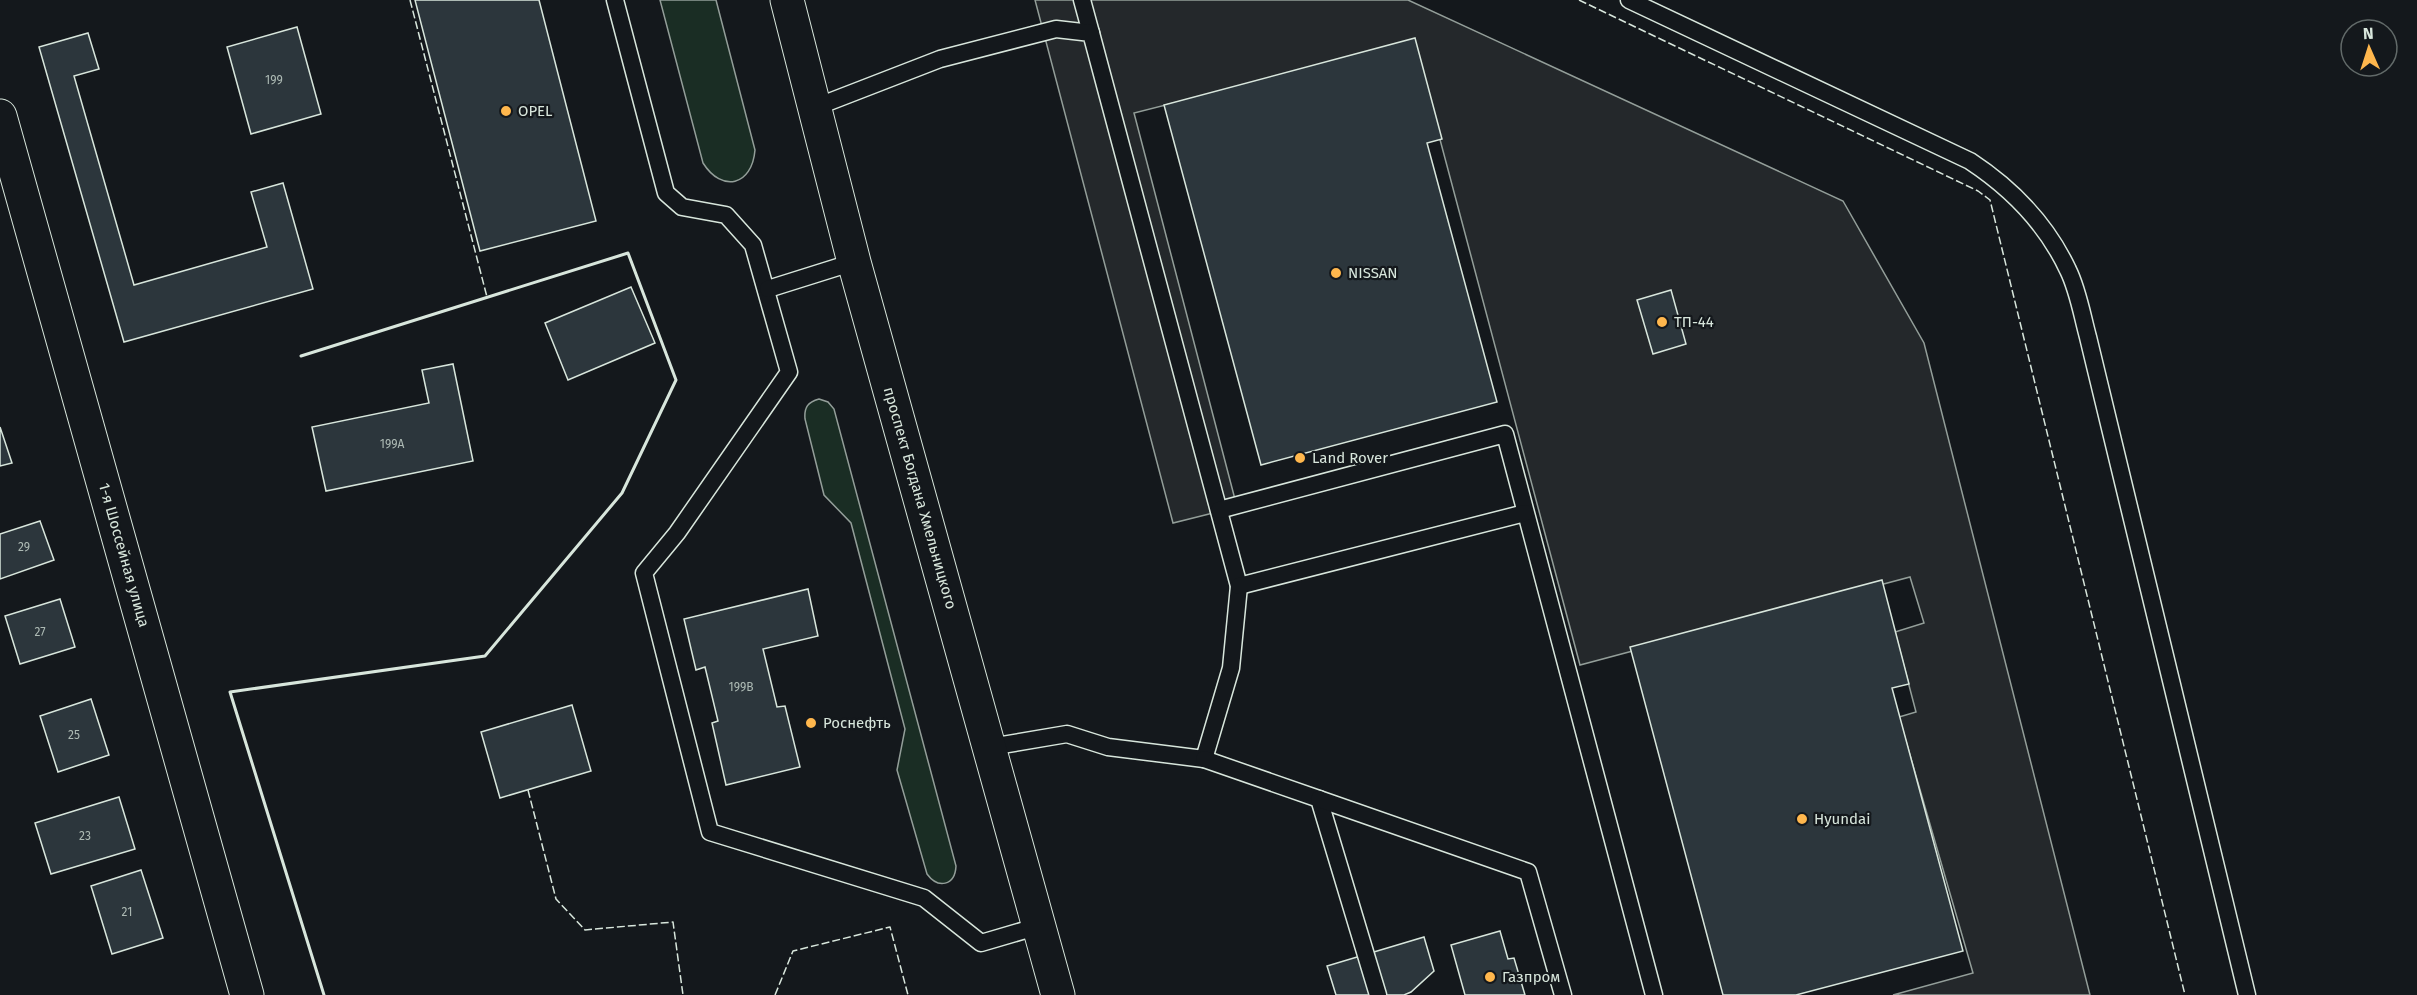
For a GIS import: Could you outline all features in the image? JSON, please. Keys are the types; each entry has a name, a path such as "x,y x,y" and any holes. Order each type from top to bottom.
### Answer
{"main road":[{"name":"проспект Богдана Хмельницкого","path":"787,0 816,106 854,262 1059,995"},
{"name":"1-я Шоссейная улица","path":"0,116 247,995"}],"lane":[{"path":"615,0 666,193 682,207 726,215 753,245 768,289 789,372 677,533 644,573 710,832 924,898 981,943 1039,927"},
{"path":"1082,0 1239,586 1231,668 1204,759"},
{"path":"1629,0 1970,161 2001,182 2039,223 2069,271 2094,360 2247,995"},
{"path":"816,106 940,59 1056,29 1091,33"},
{"path":"768,289 854,262"},
{"path":"1219,510 1505,434 1654,995"},
{"path":"1239,586 1526,513"},
{"path":"990,747 1067,734 1108,747 1204,759 1528,872 1563,995"},
{"path":"1319,799 1378,995"}],"green space":[{"path":"660,0 716,0 755,150 753,162 742,178 727,182 719,179 703,163"},
{"path":"819,399 828,402 834,409 956,866 953,878 945,883 936,882 927,874 897,770 905,729 851,523 824,495 805,419 807,406"}],"shaded area":[{"path":"1035,0 1408,0 1843,201 1924,343 2090,995 1893,995 1973,973 1899,717 1916,712 1895,632 1924,623 1910,577 1580,665 1414,42 1134,113 1237,507 1173,523"}],"building":[{"name":"OPEL","path":"415,0 539,0 596,221 480,251"},
{"path":"297,27 321,114 251,134 227,47"},
{"path":"88,33 99,69 74,76 134,285 267,247 251,192 283,183 313,289 124,342 39,47"},
{"name":"NISSAN","path":"1415,38 1442,139 1427,143 1497,402 1261,465 1164,105"},
{"path":"631,287 655,343 568,380 545,323"},
{"name":"ТП-44","path":"1671,290 1686,344 1653,354 1637,300"},
{"path":"453,364 473,461 326,491 312,427 429,403 422,370"},
{"path":"0,427 12,463 0,466"},
{"path":"40,521 54,560 0,579 0,534"},
{"name":"Hyundai","path":"1882,580 1909,684 1892,688 1963,951 1796,995 1723,995 1630,647"},
{"path":"808,589 818,636 763,649 777,707 785,706 800,767 726,785 712,723 718,721 705,667 696,670 684,619"},
{"path":"60,599 75,647 20,664 5,616"},
{"path":"91,699 109,755 58,772 40,716"},
{"path":"572,705 591,771 500,798 481,732"},
{"path":"119,797 135,849 51,874 35,823"},
{"path":"141,870 163,938 112,954 91,886"},
{"name":"Газпром","path":"1500,931 1508,959 1514,958 1525,995 1465,995 1451,945"},
{"path":"1424,937 1434,971 1411,992 1404,995 1336,995 1327,966"}],"fence":[{"path":"410,0 487,297"},
{"path":"1579,0 1978,191 1990,200 2185,995"},
{"path":"528,790 556,899 585,930 673,922 683,995"},
{"path":"775,995 793,951 890,927 908,995"}],"wall":[{"path":"301,356 628,253 676,380 622,493 485,656 230,692 324,995"}],"place":[{"name":"OPEL","path":"506,111"},
{"name":"NISSAN","path":"1336,273"},
{"name":"ТП-44","path":"1662,322"},
{"name":"Land Rover","path":"1300,458"},
{"name":"Роснефть","path":"811,723"},
{"name":"Hyundai","path":"1802,819"},
{"name":"Газпром","path":"1490,977"}]}
